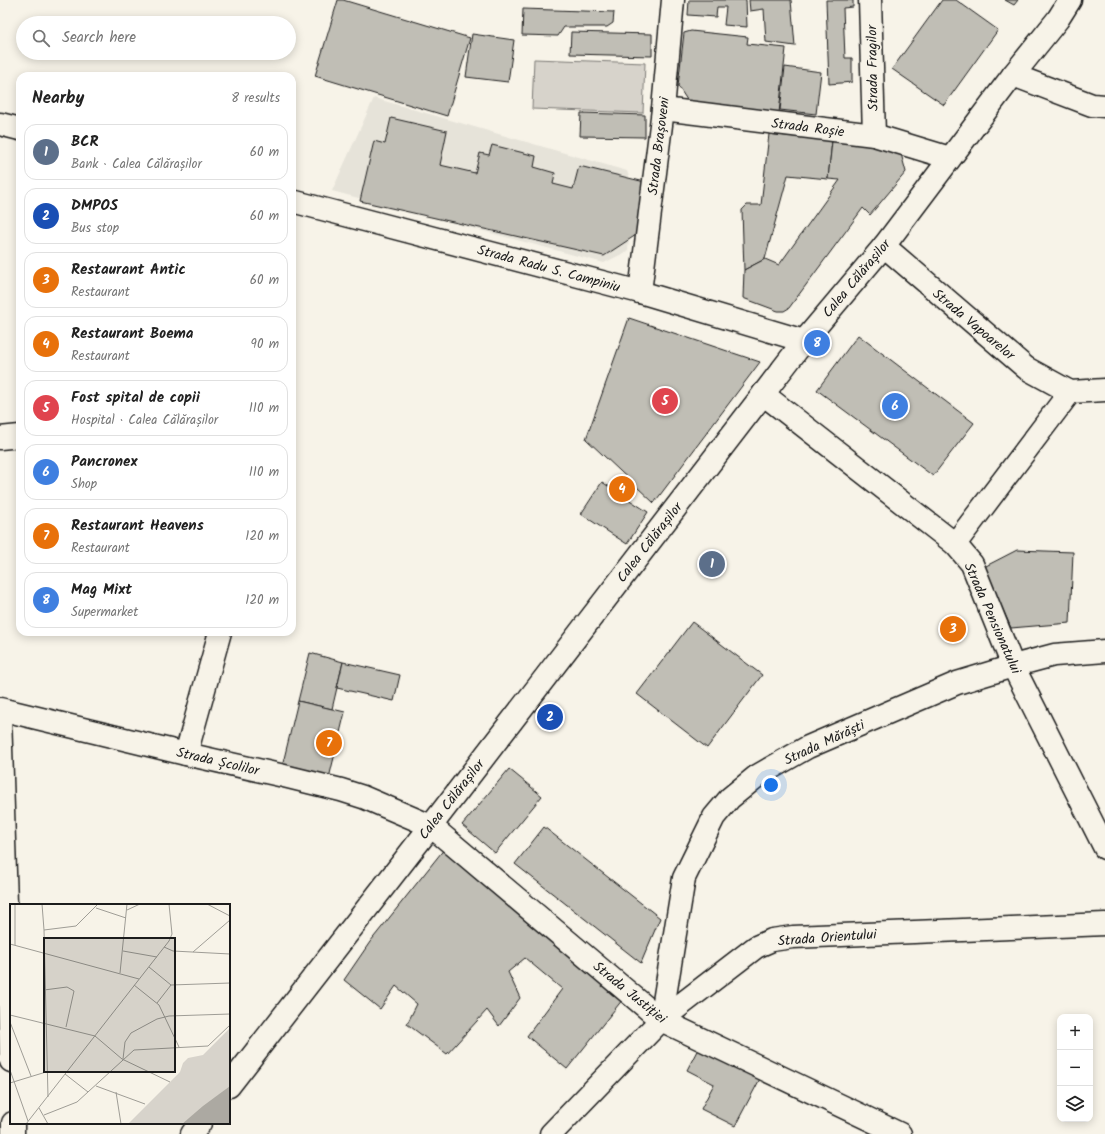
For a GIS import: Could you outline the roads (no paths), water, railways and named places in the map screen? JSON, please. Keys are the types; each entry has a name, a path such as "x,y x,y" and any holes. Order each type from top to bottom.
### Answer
{"street":[{"name":"Strada Brașoveni","path":"640,292 663,109 673,0"},
{"name":"Strada Fragilor","path":"870,0 874,135"},
{"name":"Calea Călărașilor","path":"230,1085 804,341 884,246 1013,75 1058,20 1070,0"},
{"path":"1013,75 1092,106 1105,106"},
{"name":"Strada Roșie","path":"663,109 874,135 950,158"},
{"path":"0,124 16,129"},
{"name":"Strada Radu S. Campiniu","path":"296,202 640,292 804,341"},
{"name":"Strada Vapoarelor","path":"884,246 1026,368 1070,392"},
{"path":"955,544 1070,392 1105,390"},
{"name":"Strada Pensionatului","path":"763,394 955,544 972,564 1013,666 1105,848"},
{"path":"0,438 16,436"},
{"path":"186,754 219,636"},
{"name":"Strada Mărăști","path":"661,1020 684,878 714,818 730,798 757,776 808,747 957,683 1054,655 1105,651"},
{"name":"Strada Școlilor","path":"0,709 341,790 363,797 431,826"},
{"path":"0,715 10,1030"},
{"name":"Strada Justiției","path":"431,826 661,1020 900,1134"},
{"name":"Strada Orientului","path":"551,1134 661,1020 756,947 772,940 792,937 1105,924"},
{"path":"192,1134 199,1124"}],"place":[{"name":"Mag Mixt","path":"817,343"},
{"name":"Fost spital de copii","path":"665,401"},
{"name":"Pancronex","path":"895,406"},
{"name":"Restaurant Boema","path":"622,489"},
{"name":"BCR","path":"712,564"},
{"name":"Restaurant Antic","path":"953,629"},
{"name":"DMPOS","path":"550,717"},
{"name":"Restaurant Heavens","path":"329,743"}]}
